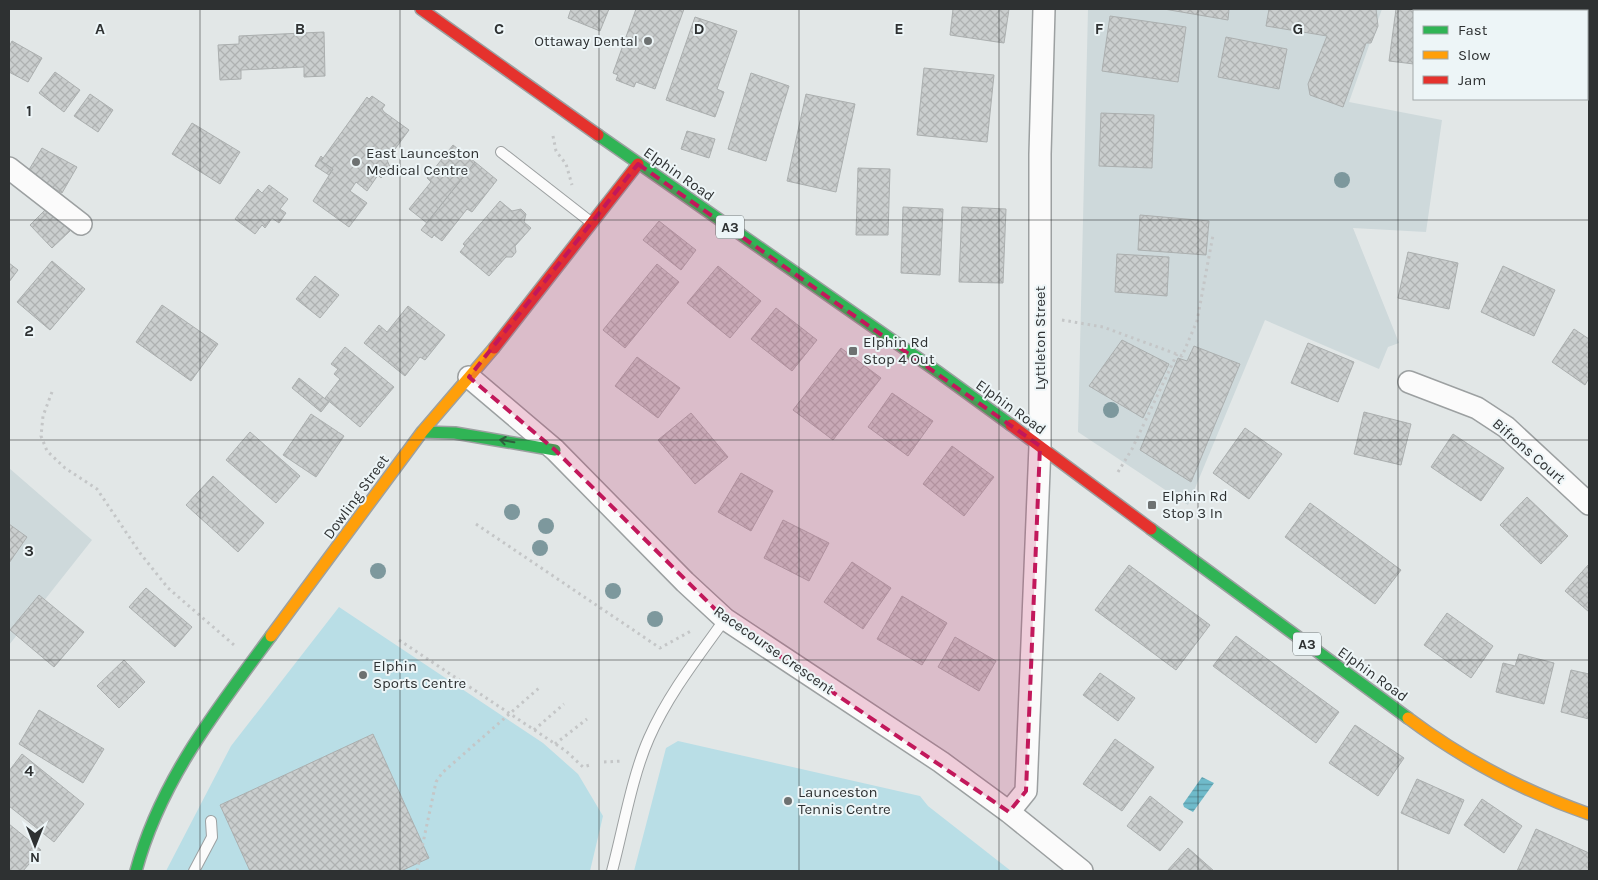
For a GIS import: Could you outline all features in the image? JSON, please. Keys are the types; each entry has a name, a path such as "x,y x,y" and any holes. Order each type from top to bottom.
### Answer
{"main road":[{"name":"Elphin Road","path":"421,9 638,164 876,328 1040,446 1444,745 1490,773 1526,791 1589,814"},
{"name":"Dowling Street","path":"136,871 158,807 186,755 422,432 523,313 638,164"},
{"path":"422,432 455,433 555,450"}],"street":[{"name":"Lyttleton Street","path":"1009,812 1026,791 1040,446 1044,9"},
{"path":"9,168 81,224"},
{"name":"Racecourse Crescent","path":"469,377 555,450 684,582 725,619 941,762 1009,812 1082,871"},
{"name":"Bifrons Court","path":"1409,382 1477,408 1506,427 1589,504"}],"lane":[{"path":"501,152 592,224"},
{"path":"612,871 629,802 648,740 670,696 725,619"},
{"path":"194,871 212,837 211,821"}],"path":[{"path":"552,133 556,151 570,172 576,210"},
{"path":"1040,317 1103,327 1182,356 1197,321 1213,235"},
{"path":"1105,494 1132,449 1176,354"},
{"path":"52,392 43,416 41,436 47,451 65,468 97,489 140,553 168,588 254,662"},
{"path":"476,524 660,648 691,631"},
{"path":"399,640 555,744 583,767 590,765"},
{"path":"417,871 436,782 442,773 539,688"},
{"path":"534,730 564,704"},
{"path":"555,744 586,719"},
{"path":"604,762 624,760"}],"highlighted area":[{"path":"638,164 1040,446 1026,791 1009,812 725,619 555,450 469,377"}],"shaded area":[{"path":"1088,9 1382,9 1349,102 1442,120 1426,232 1353,228 1399,343 1388,347 1379,369 1265,320 1188,505 1078,432"},
{"path":"9,468 92,540 9,645"},
{"name":"Elphin Sports Centre","path":"339,607 543,743 578,774 603,816 590,871 166,871 231,746"},
{"name":"Launceston Tennis Centre","path":"678,741 920,796 928,806 1011,871 634,871 666,748"}],"water":[{"path":"1202,777 1214,783 1193,812 1184,807 1183,804"}],"building":[{"path":"571,9 609,9 600,31 568,18"},
{"name":"Ottaway Dental","path":"636,9 684,9 655,89 636,82 634,87 616,80 618,75 613,73"},
{"path":"953,9 1009,9 1004,43 950,35"},
{"path":"1164,9 1229,9 1228,20"},
{"path":"1269,9 1376,9 1378,26 1371,43 1366,43 1343,107 1310,95 1308,84 1327,36 1266,26"},
{"path":"1396,9 1518,10 1413,10 1413,64 1389,61"},
{"path":"1110,16 1186,27 1178,82 1102,71"},
{"path":"695,17 737,31 717,89 724,92 715,117 666,100"},
{"path":"324,32 325,76 304,77 304,67 241,70 241,79 220,80 218,45 239,44 239,36"},
{"path":"1226,37 1287,49 1279,89 1218,77"},
{"path":"12,41 42,58 28,82 9,72 9,47"},
{"path":"924,68 994,75 987,142 917,135"},
{"path":"55,72 80,90 64,112 39,93"},
{"path":"751,73 789,86 766,161 728,149"},
{"path":"90,94 113,110 98,132 74,116"},
{"path":"806,94 855,104 836,192 787,181"},
{"name":"East Launceston Medical Centre","path":"372,96 385,105 382,109 384,112 409,130 387,160 390,167 381,178 378,175 367,191 356,182 350,191 367,203 349,227 313,201 333,169 321,161 367,97 369,99"},
{"path":"1101,113 1154,115 1152,168 1099,166"},
{"path":"192,123 240,152 220,184 172,154"},
{"path":"687,131 715,139 709,158 681,149"},
{"path":"453,145 475,162 427,223 409,209 431,182 427,178"},
{"path":"42,148 77,167 62,193 27,173"},
{"path":"321,156 323,158 321,161 333,169 329,175 315,166"},
{"path":"475,162 497,180 472,212 467,209 442,241 434,235 432,238 421,230"},
{"path":"858,168 890,169 888,235 856,235"},
{"path":"269,185 288,199 280,209 286,213 279,223 272,218 265,228 262,225 255,234 235,219 258,189 262,193"},
{"path":"500,201 512,211 521,209 526,214 524,222 531,228 515,246 516,252 512,257 506,257 489,276 460,252 465,246 463,244"},
{"path":"48,207 70,231 52,248 30,225"},
{"path":"903,207 943,209 940,275 901,273"},
{"path":"962,207 1006,209 1003,283 959,282"},
{"path":"1140,215 1209,221 1206,255 1138,250"},
{"path":"659,221 696,250 681,270 643,240"},
{"path":"1408,252 1458,263 1449,309 1398,298"},
{"path":"1117,254 1169,257 1167,296 1115,292"},
{"path":"52,261 85,289 50,330 17,302"},
{"path":"9,263 18,270 9,282"},
{"path":"657,264 679,282 625,348 603,330"},
{"path":"718,266 761,301 730,338 687,303"},
{"path":"1503,266 1555,290 1534,336 1481,312"},
{"path":"315,276 339,295 320,318 296,299"},
{"path":"162,305 218,344 191,381 136,342"},
{"path":"408,306 445,335 425,360 420,357 405,376 364,343 379,325 387,332"},
{"path":"776,308 817,340 792,371 751,339"},
{"path":"1574,329 1589,339 1589,378 1585,385 1552,362"},
{"path":"1122,340 1169,364 1143,418 1089,386"},
{"path":"1308,343 1354,362 1338,402 1291,383"},
{"path":"1194,346 1240,364 1191,482 1140,450 1178,358 1187,361"},
{"path":"345,347 394,387 360,427 325,398 340,379 334,374 338,369 331,364"},
{"path":"841,348 881,378 833,440 793,410"},
{"path":"637,357 680,388 658,418 615,386"},
{"path":"299,378 329,402 321,412 292,388"},
{"path":"892,393 933,421 908,456 868,427"},
{"path":"1364,412 1411,424 1401,465 1354,454"},
{"path":"691,413 728,457 695,484 658,440"},
{"path":"311,414 344,436 316,477 283,455"},
{"path":"1245,428 1282,454 1249,499 1213,473"},
{"path":"250,432 300,476 276,503 226,460"},
{"path":"1453,434 1504,468 1481,501 1431,467"},
{"path":"952,446 994,477 964,516 923,484"},
{"path":"741,473 773,491 751,531 718,512"},
{"path":"213,476 264,523 238,552 186,505"},
{"path":"1527,497 1568,536 1541,564 1500,525"},
{"path":"1310,503 1401,570 1375,604 1285,537"},
{"path":"783,520 829,543 809,581 764,558"},
{"path":"9,524 27,537 9,563"},
{"path":"852,562 891,588 863,629 824,602"},
{"path":"1589,564 1589,612 1565,591"},
{"path":"1129,565 1210,625 1176,670 1095,610"},
{"path":"146,588 192,627 175,647 129,607"},
{"path":"39,595 84,632 54,667 10,630"},
{"path":"902,596 947,623 922,665 877,639"},
{"path":"1447,613 1493,646 1471,678 1424,645"},
{"path":"1236,636 1339,712 1316,743 1213,666"},
{"path":"955,637 996,661 979,691 938,667"},
{"path":"1519,654 1554,663 1544,704 1496,692 1503,663 1515,666"},
{"path":"124,660 145,682 119,708 97,686"},
{"path":"1571,670 1589,674 1589,719 1561,712"},
{"path":"1100,673 1135,698 1118,721 1083,695"},
{"path":"39,710 104,749 83,783 19,744"},
{"path":"1355,725 1404,758 1378,796 1329,763"},
{"path":"373,734 429,858 401,871 250,871 220,805"},
{"path":"1115,739 1154,767 1122,811 1083,784"},
{"path":"22,754 84,804 54,842 9,806 9,771"},
{"path":"1417,779 1464,800 1449,834 1401,813"},
{"path":"1150,796 1183,822 1160,851 1127,826"},
{"path":"1482,799 1522,826 1504,853 1464,825"},
{"path":"9,824 41,850 23,871 9,871"},
{"path":"1536,829 1589,853 1589,871 1517,871"},
{"path":"1188,848 1214,871 1167,871"}],"traffic: fast":[{"path":"598,135 1011,425"},
{"path":"422,432 455,433 555,450"},
{"path":"1151,529 1408,718"},
{"path":"136,871 146,838 175,776 230,691 271,636"}],"traffic: slow":[{"path":"271,636 422,432 494,348"},
{"path":"1408,718 1472,761 1517,785 1589,814"}],"traffic: jam":[{"path":"421,9 598,135"},
{"path":"494,348 638,164"},
{"path":"1011,425 1151,529"}],"place":[{"name":"Ottaway Dental","path":"648,41"},
{"name":"East Launceston Medical Centre","path":"356,162"},
{"name":"Elphin Rd Stop 4 Out","path":"853,351"},
{"name":"Elphin Rd Stop 3 In","path":"1152,505"},
{"name":"Elphin Sports Centre","path":"363,675"},
{"name":"Launceston Tennis Centre","path":"788,801"}]}
